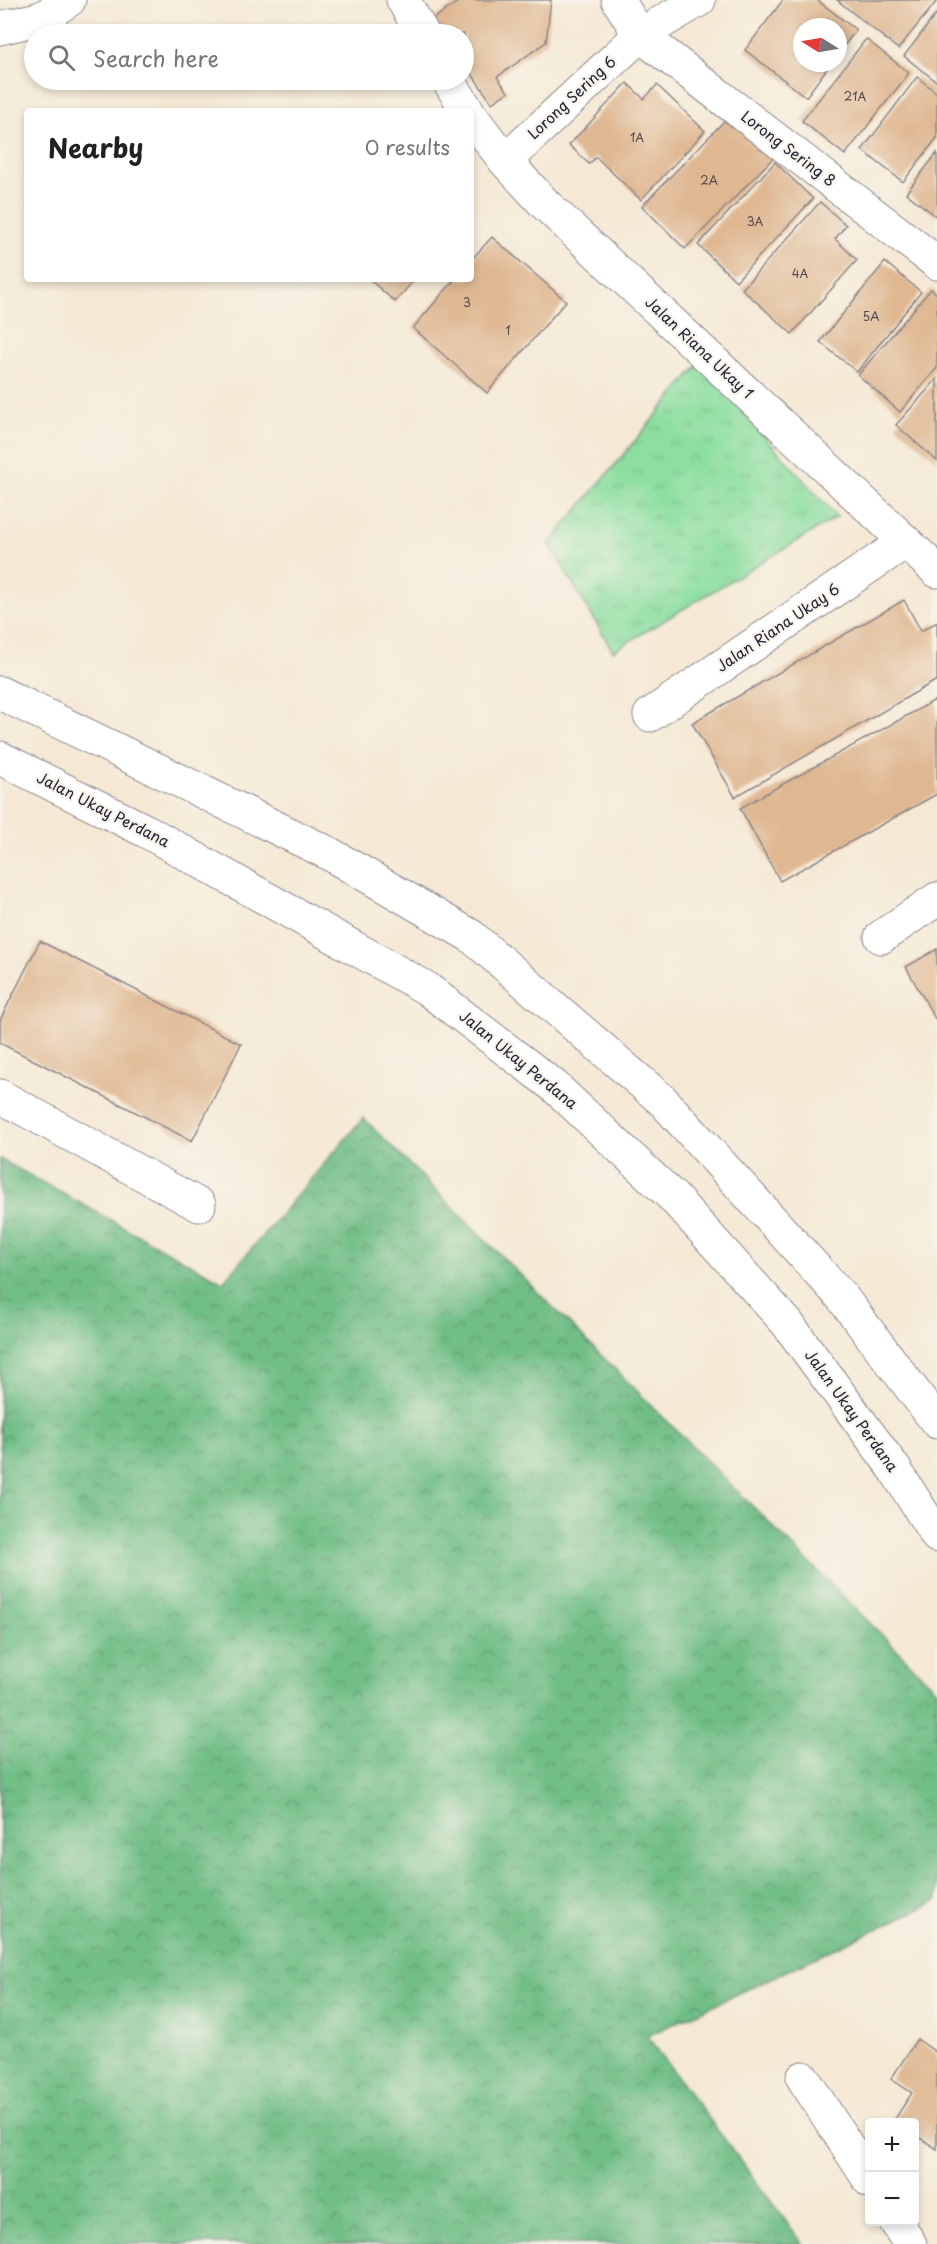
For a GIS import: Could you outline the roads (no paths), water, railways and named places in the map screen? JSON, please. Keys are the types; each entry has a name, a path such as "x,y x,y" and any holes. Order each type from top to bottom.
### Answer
{"street":[{"path":"0,28 42,18 69,0"},
{"path":"404,0 417,24"},
{"path":"618,0 640,35"},
{"name":"Lorong Sering 6","path":"505,161 640,35 699,0"},
{"name":"Lorong Sering 8","path":"640,35 937,263"},
{"path":"454,90 466,108"},
{"name":"Jalan Riana Ukay 1","path":"474,120 505,161 545,204 937,571"},
{"name":"Jalan Riana Ukay 6","path":"650,715 905,542"},
{"path":"0,693 328,853 471,936 663,1101 841,1296 937,1422"},
{"name":"Jalan Ukay Perdana","path":"0,758 146,831 426,988 554,1086 673,1197 787,1323 894,1468 937,1536"},
{"path":"881,937 937,899"},
{"path":"0,1096 199,1205"},
{"path":"803,2078 865,2173"},
{"path":"899,2226 910,2244"}]}
